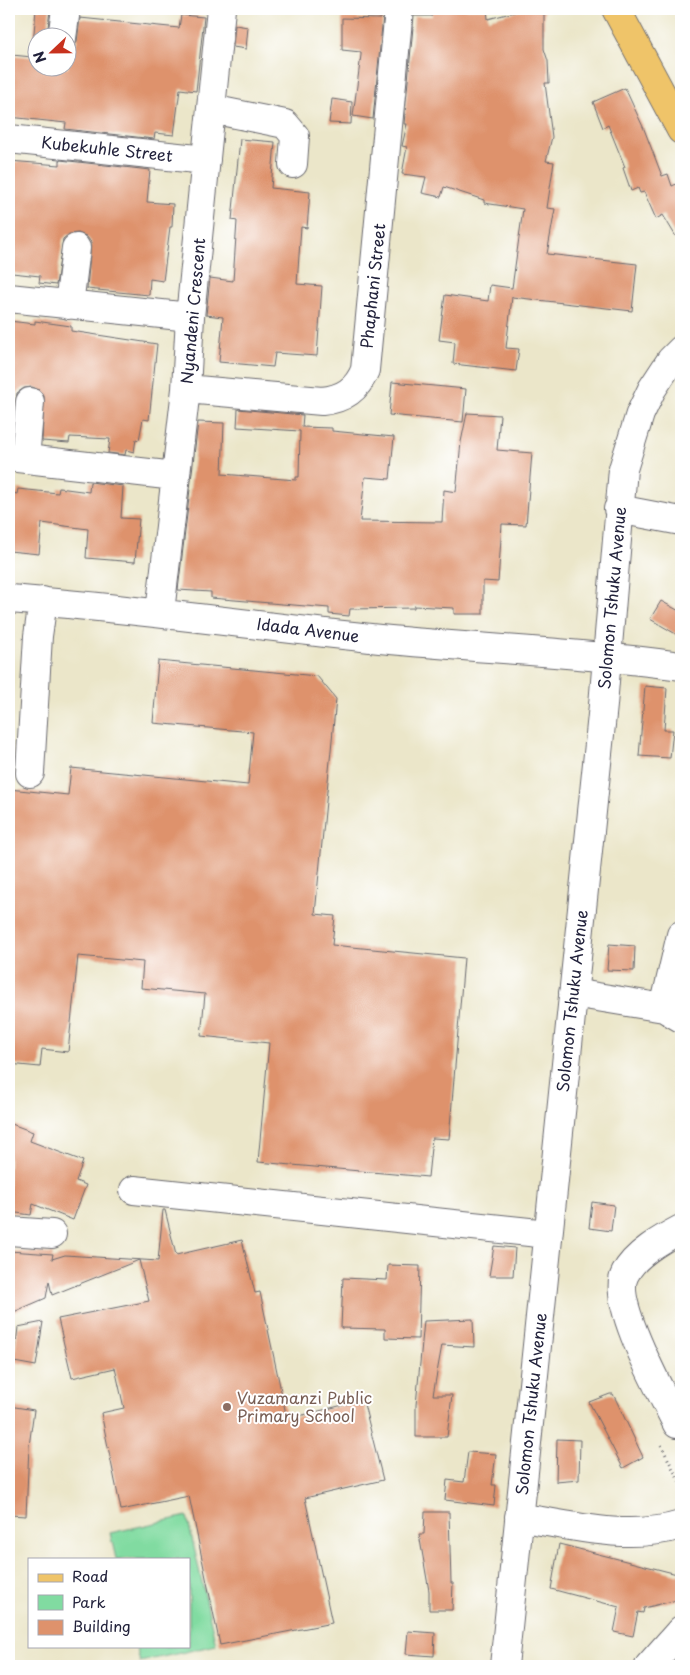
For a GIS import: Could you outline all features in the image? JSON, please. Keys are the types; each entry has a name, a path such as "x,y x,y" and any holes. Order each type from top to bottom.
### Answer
{"main road":[{"path":"616,9 681,130"}],"street":[{"path":"63,28 66,9"},
{"name":"Nyandeni Crescent","path":"160,612 186,390 190,317 221,9"},
{"name":"Phaphani Street","path":"186,390 322,401 342,397 360,381 365,370 399,9"},
{"path":"211,109 285,124 295,136 293,164"},
{"name":"Kubekuhle Street","path":"9,139 206,160"},
{"path":"69,305 76,248"},
{"path":"9,298 190,317"},
{"name":"Solomon Tshuku Avenue","path":"504,1666 608,656 618,509 623,469 640,414 652,388 678,359"},
{"path":"30,402 17,458 175,476"},
{"path":"618,509 681,521"},
{"name":"Idada Avenue","path":"9,599 160,612 380,639 552,654 608,656 681,666"},
{"path":"30,773 38,636 43,601"},
{"path":"573,993 673,1013 681,935"},
{"path":"134,1190 548,1234"},
{"path":"677,1424 631,1325 623,1292 624,1275 634,1263 661,1239 681,1229"},
{"path":"9,1231 52,1234"},
{"path":"519,1517 587,1529 628,1532 659,1532 681,1525"},
{"path":"649,1666 681,1630"}],"green space":[{"path":"187,1516 216,1645 140,1662 136,1648 190,1648 190,1558 116,1558 110,1533"}],"building":[{"path":"36,9 50,9 48,28 34,28"},
{"path":"432,9 487,9 488,19 526,9 544,9 544,49 548,61 549,83 545,83 552,137 546,161 554,162 547,208 555,209 547,254 637,264 632,311 512,297 506,348 519,349 516,371 453,364 455,342 439,340 445,295 488,301 490,285 512,288 523,209 484,203 484,200 444,187 441,197 422,193 426,177 402,174 407,147 402,146 407,124 404,124 414,16 432,16"},
{"path":"181,15 204,17 196,91 180,89 174,135 155,133 154,139 65,129 66,123 9,117 12,55 28,57 28,78 78,78 80,18 179,28"},
{"path":"380,16 383,16 373,119 353,116 361,52 342,50 342,18 380,19"},
{"path":"235,25 248,27 246,49 233,47"},
{"path":"625,88 644,129 662,176 668,174 672,186 681,182 681,245 663,215 656,219 644,192 640,193 638,188 631,191 623,168 625,167 608,125 603,128 593,102"},
{"path":"332,99 352,102 351,124 329,123"},
{"path":"240,139 275,142 271,188 310,192 307,228 301,227 297,284 322,286 317,356 275,353 273,367 219,362 223,317 206,315 210,278 233,281 237,221 232,220"},
{"path":"60,160 150,170 147,202 173,204 172,227 170,227 163,281 150,279 149,295 87,289 91,242 86,236 78,233 69,234 63,239 56,285 39,283 40,276 12,273 14,249 9,249 9,161 60,165"},
{"path":"9,321 35,324 35,321 71,326 71,331 157,344 149,420 143,419 139,440 136,439 134,452 126,450 125,455 108,453 110,439 70,437 69,443 42,441 44,396 39,390 32,387 24,388 17,393 11,439 9,439"},
{"path":"392,382 466,389 463,422 389,415"},
{"path":"238,409 303,415 302,427 332,428 332,431 394,437 390,479 365,477 360,521 442,522 444,490 456,492 461,442 467,413 500,415 497,450 532,453 526,525 502,524 498,582 483,581 483,614 454,614 454,608 414,606 414,608 350,609 349,616 329,614 329,608 211,598 211,592 178,590 198,422 224,423 222,474 296,480 296,477 299,477 300,431 237,427"},
{"path":"90,482 123,486 121,518 139,519 135,562 86,558 88,529 42,523 39,554 9,551 9,492 17,494 18,489 58,493 59,488 89,492"},
{"path":"661,601 681,612 681,637 650,619"},
{"path":"158,661 317,676 336,699 315,914 335,916 332,945 464,958 449,1139 432,1138 428,1177 258,1162 269,1043 201,1036 205,994 141,988 143,962 78,956 68,1052 42,1049 40,1067 9,1064 9,789 68,795 71,768 248,785 253,732 153,723"},
{"path":"645,686 667,688 664,730 673,730 670,758 639,756"},
{"path":"609,944 635,946 634,971 607,970"},
{"path":"9,1123 33,1132 30,1141 83,1161 76,1181 86,1185 73,1220 33,1204 31,1215 9,1212"},
{"path":"592,1202 614,1205 611,1231 589,1228"},
{"path":"163,1210 165,1210 176,1255 242,1240 255,1293 260,1292 287,1419 363,1400 383,1480 305,1498 332,1623 220,1645 189,1496 121,1510 101,1413 124,1408 115,1368 72,1378 58,1319 149,1301 139,1260 52,1295 49,1281 46,1298 9,1314 9,1251 53,1254 52,1259 65,1255 158,1261"},
{"path":"494,1246 515,1248 513,1276 489,1276"},
{"path":"388,1265 420,1266 418,1339 385,1338 385,1329 341,1328 343,1278 387,1280"},
{"path":"473,1319 474,1347 442,1345 433,1395 452,1395 447,1437 416,1437 416,1405 424,1321"},
{"path":"43,1322 36,1366 14,1362 18,1327"},
{"path":"613,1394 643,1457 623,1468 589,1402"},
{"path":"9,1406 34,1410 29,1446 26,1516 9,1515"},
{"path":"557,1439 580,1440 579,1480 556,1482"},
{"path":"468,1452 496,1454 492,1485 496,1485 494,1506 445,1500 447,1480 464,1482"},
{"path":"425,1512 449,1512 451,1583 453,1583 452,1610 429,1610 429,1591 419,1534 424,1534"},
{"path":"559,1544 681,1575 681,1599 644,1608 643,1613 638,1612 633,1636 614,1632 619,1607 551,1589"},
{"path":"408,1631 435,1633 434,1656 406,1654"}],"place":[{"name":"Vuzamanzi Public Primary School","path":"227,1407"}]}
